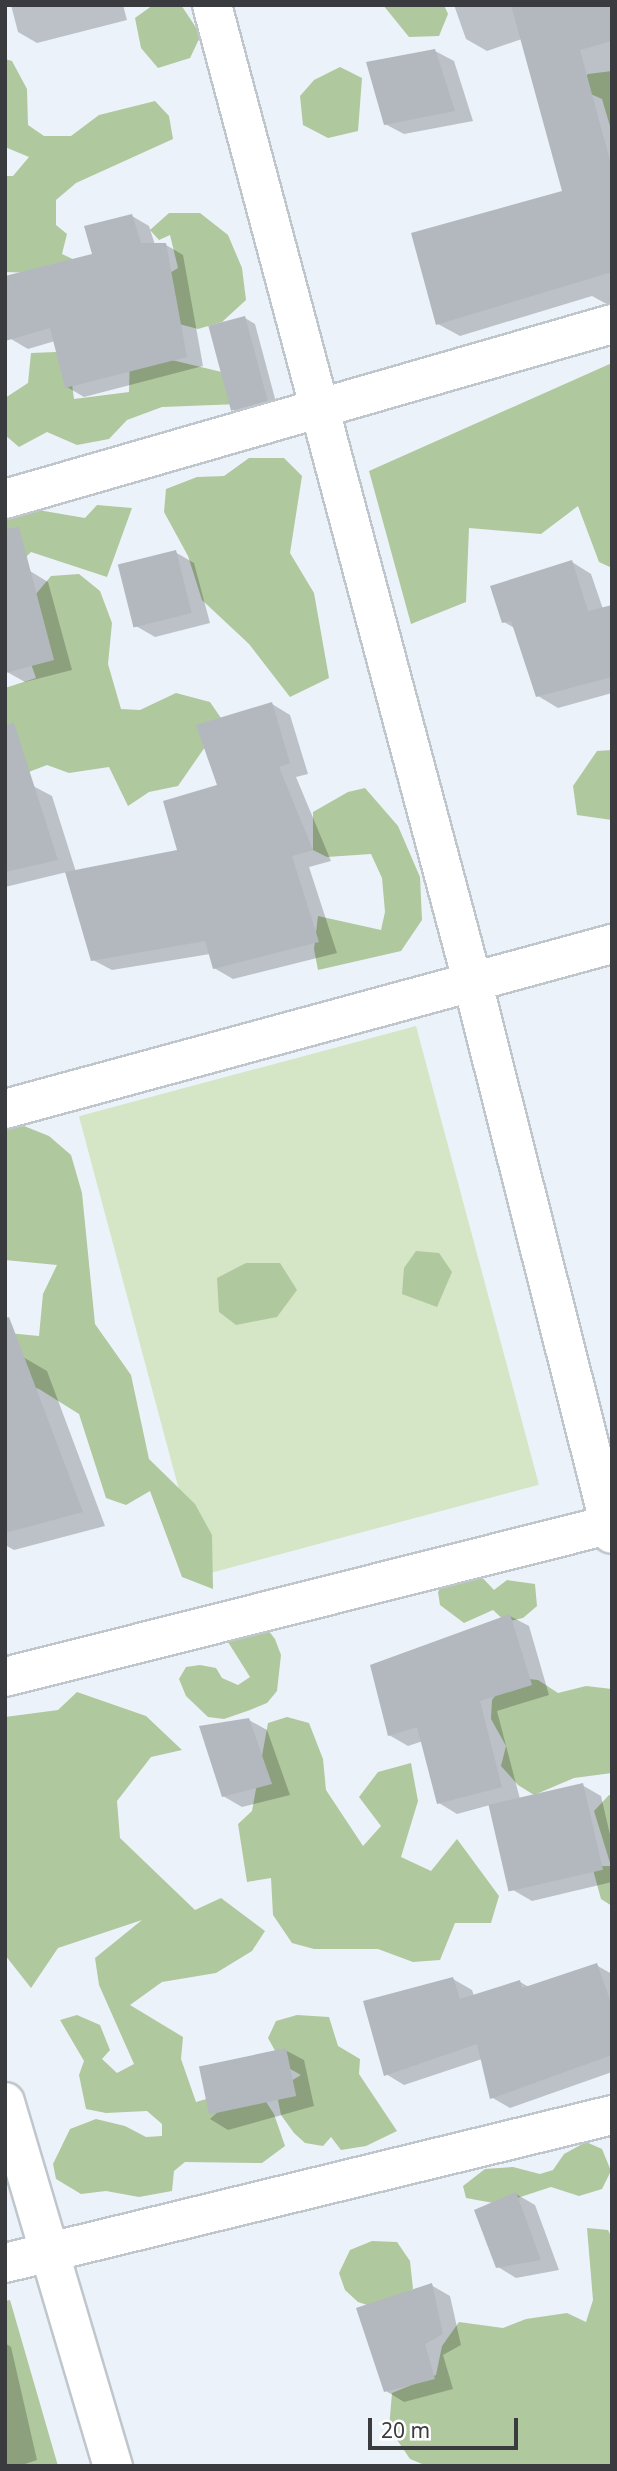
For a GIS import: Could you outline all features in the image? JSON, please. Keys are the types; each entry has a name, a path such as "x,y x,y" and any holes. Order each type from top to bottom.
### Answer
{"street":[{"path":"5,1677 611,1527 473,984 212,5"},
{"path":"5,499 612,324"},
{"path":"5,1109 473,984 612,944"},
{"path":"5,2102 46,2252 113,2466"},
{"path":"5,2263 612,2115"}],"green space":[{"path":"153,5 181,5 201,35 190,58 158,68 141,48 135,18"},
{"path":"383,5 444,5 448,14 439,36 409,37"},
{"path":"5,59 12,61 27,89 28,125 44,136 71,136 99,115 155,101 169,116 173,139 76,183 56,200 56,225 67,234 62,254 79,262 36,273 5,272 5,176 13,176 29,157 5,147"},
{"path":"340,67 362,78 358,131 328,138 303,125 300,96 314,80"},
{"path":"612,71 612,133 602,99 577,88 588,74"},
{"path":"169,213 200,213 228,235 242,268 246,300 222,322 198,329 179,324 168,274 178,268 170,235 159,240 150,230"},
{"path":"130,350 230,374 239,404 162,407 127,420 109,439 77,445 47,432 19,447 5,435 5,398 28,383 31,353 56,352 70,369 74,399 129,392"},
{"path":"612,363 612,568 599,562 578,506 541,534 469,528 466,602 411,624 369,471"},
{"path":"249,458 284,458 302,476 290,553 314,593 329,678 290,697 249,644 202,600 188,556 164,512 166,489 197,477 224,476"},
{"path":"97,505 132,508 107,577 31,552 15,568 5,568 5,515 38,510 85,518"},
{"path":"79,574 100,591 112,623 108,664 121,709 140,710 176,693 210,702 223,721 178,786 149,792 128,806 109,767 69,773 47,765 5,781 5,688 36,678 23,641 21,612 51,576"},
{"path":"612,750 612,820 577,815 573,786 597,751"},
{"path":"365,788 398,826 420,877 422,920 401,951 318,970 314,949 318,916 381,930 385,912 382,878 371,854 327,857 313,850 313,812 348,792"},
{"path":"416,1026 539,1485 202,1575 79,1116"},
{"path":"24,1126 49,1136 71,1155 82,1193 95,1324 131,1375 149,1459 195,1504 212,1535 213,1589 182,1577 150,1491 126,1505 106,1498 79,1414 39,1389 5,1377 8,1333 39,1336 43,1294 57,1265 5,1260 5,1130"},
{"path":"416,1251 439,1253 452,1272 437,1307 402,1294 404,1268"},
{"path":"246,1263 280,1263 297,1290 277,1317 236,1325 219,1312 217,1278"},
{"path":"477,1572 494,1590 507,1580 535,1584 537,1606 523,1618 506,1622 493,1610 464,1623 440,1605 438,1592 448,1577"},
{"path":"233,1628 268,1630 275,1639 281,1655 277,1691 267,1703 250,1710 224,1719 208,1717 186,1696 179,1679 186,1667 200,1665 216,1668 222,1678 238,1685 250,1677 228,1642"},
{"path":"509,1677 538,1680 558,1693 586,1686 612,1689 612,1773 574,1778 534,1795 518,1785 501,1766 506,1746 491,1719 492,1700"},
{"path":"77,1692 146,1716 182,1750 151,1757 117,1801 120,1838 195,1910 221,1898 265,1931 252,1951 216,1973 162,1982 130,2005 183,2037 181,2059 196,2102 234,2091 259,2091 274,2114 285,2146 262,2163 185,2162 174,2171 172,2191 139,2197 106,2191 81,2194 56,2179 53,2164 70,2129 96,2119 125,2126 146,2137 162,2136 162,2124 147,2111 106,2113 86,2109 79,2075 84,2061 60,2020 77,2015 100,2025 110,2050 102,2059 117,2073 134,2064 99,1985 95,1958 142,1920 58,1948 31,1988 5,1955 5,1717 58,1710"},
{"path":"287,1717 309,1723 323,1759 326,1790 363,1846 381,1826 359,1797 378,1772 411,1763 418,1801 401,1857 431,1871 457,1839 499,1896 491,1923 455,1923 440,1960 413,1962 378,1949 314,1949 292,1943 273,1915 271,1878 247,1882 238,1824 252,1811 268,1723"},
{"path":"609,1795 612,1796 612,1906 601,1899 592,1866 611,1866 594,1811"},
{"path":"297,2015 329,2017 338,2046 360,2059 359,2074 397,2131 366,2146 341,2150 331,2137 323,2146 305,2143 294,2133 281,2115 276,2090 301,2075 283,2065 268,2038 276,2021"},
{"path":"586,2142 602,2149 611,2171 602,2189 579,2196 551,2187 499,2204 466,2198 463,2186 485,2169 513,2167 540,2174 553,2170 564,2154"},
{"path":"587,2228 608,2230 612,2238 612,2466 427,2466 410,2459 389,2428 392,2393 436,2375 442,2346 459,2322 503,2328 526,2319 567,2313 586,2322 593,2300"},
{"path":"372,2241 397,2242 410,2261 413,2289 376,2308 358,2302 345,2290 339,2273 350,2250"},
{"path":"10,2300 58,2466 5,2466 5,2301"}],"building":[{"path":"511,5 612,5 612,41 580,50 612,168 612,272 436,325 411,233 562,191"},
{"path":"435,49 455,111 384,125 366,62"},
{"path":"132,214 141,243 166,243 187,357 65,388 50,328 5,341 5,276 92,254 84,226"},
{"path":"245,316 268,401 231,411 208,326"},
{"path":"19,527 54,660 5,673 5,529"},
{"path":"176,550 192,613 134,628 118,565"},
{"path":"572,560 588,611 612,605 612,677 536,697 511,621 502,623 490,586"},
{"path":"272,702 290,763 279,767 313,850 292,856 319,942 213,969 205,941 91,961 65,872 177,850 163,801 217,785 196,725"},
{"path":"14,723 58,860 5,872 5,725"},
{"path":"9,1317 83,1512 5,1533 5,1318"},
{"path":"510,1614 532,1685 480,1701 502,1787 437,1804 417,1727 388,1736 370,1665"},
{"path":"249,1718 272,1784 222,1797 199,1726"},
{"path":"583,1783 603,1870 509,1892 488,1805"},
{"path":"597,1963 612,2006 612,2055 490,2099 477,2044 384,2076 363,2001 453,1977 460,1999 520,1980 522,1988"},
{"path":"286,2048 296,2096 209,2114 199,2067"},
{"path":"516,2192 541,2260 496,2268 474,2210"},
{"path":"432,2283 443,2334 425,2344 435,2379 384,2392 356,2308"}]}
